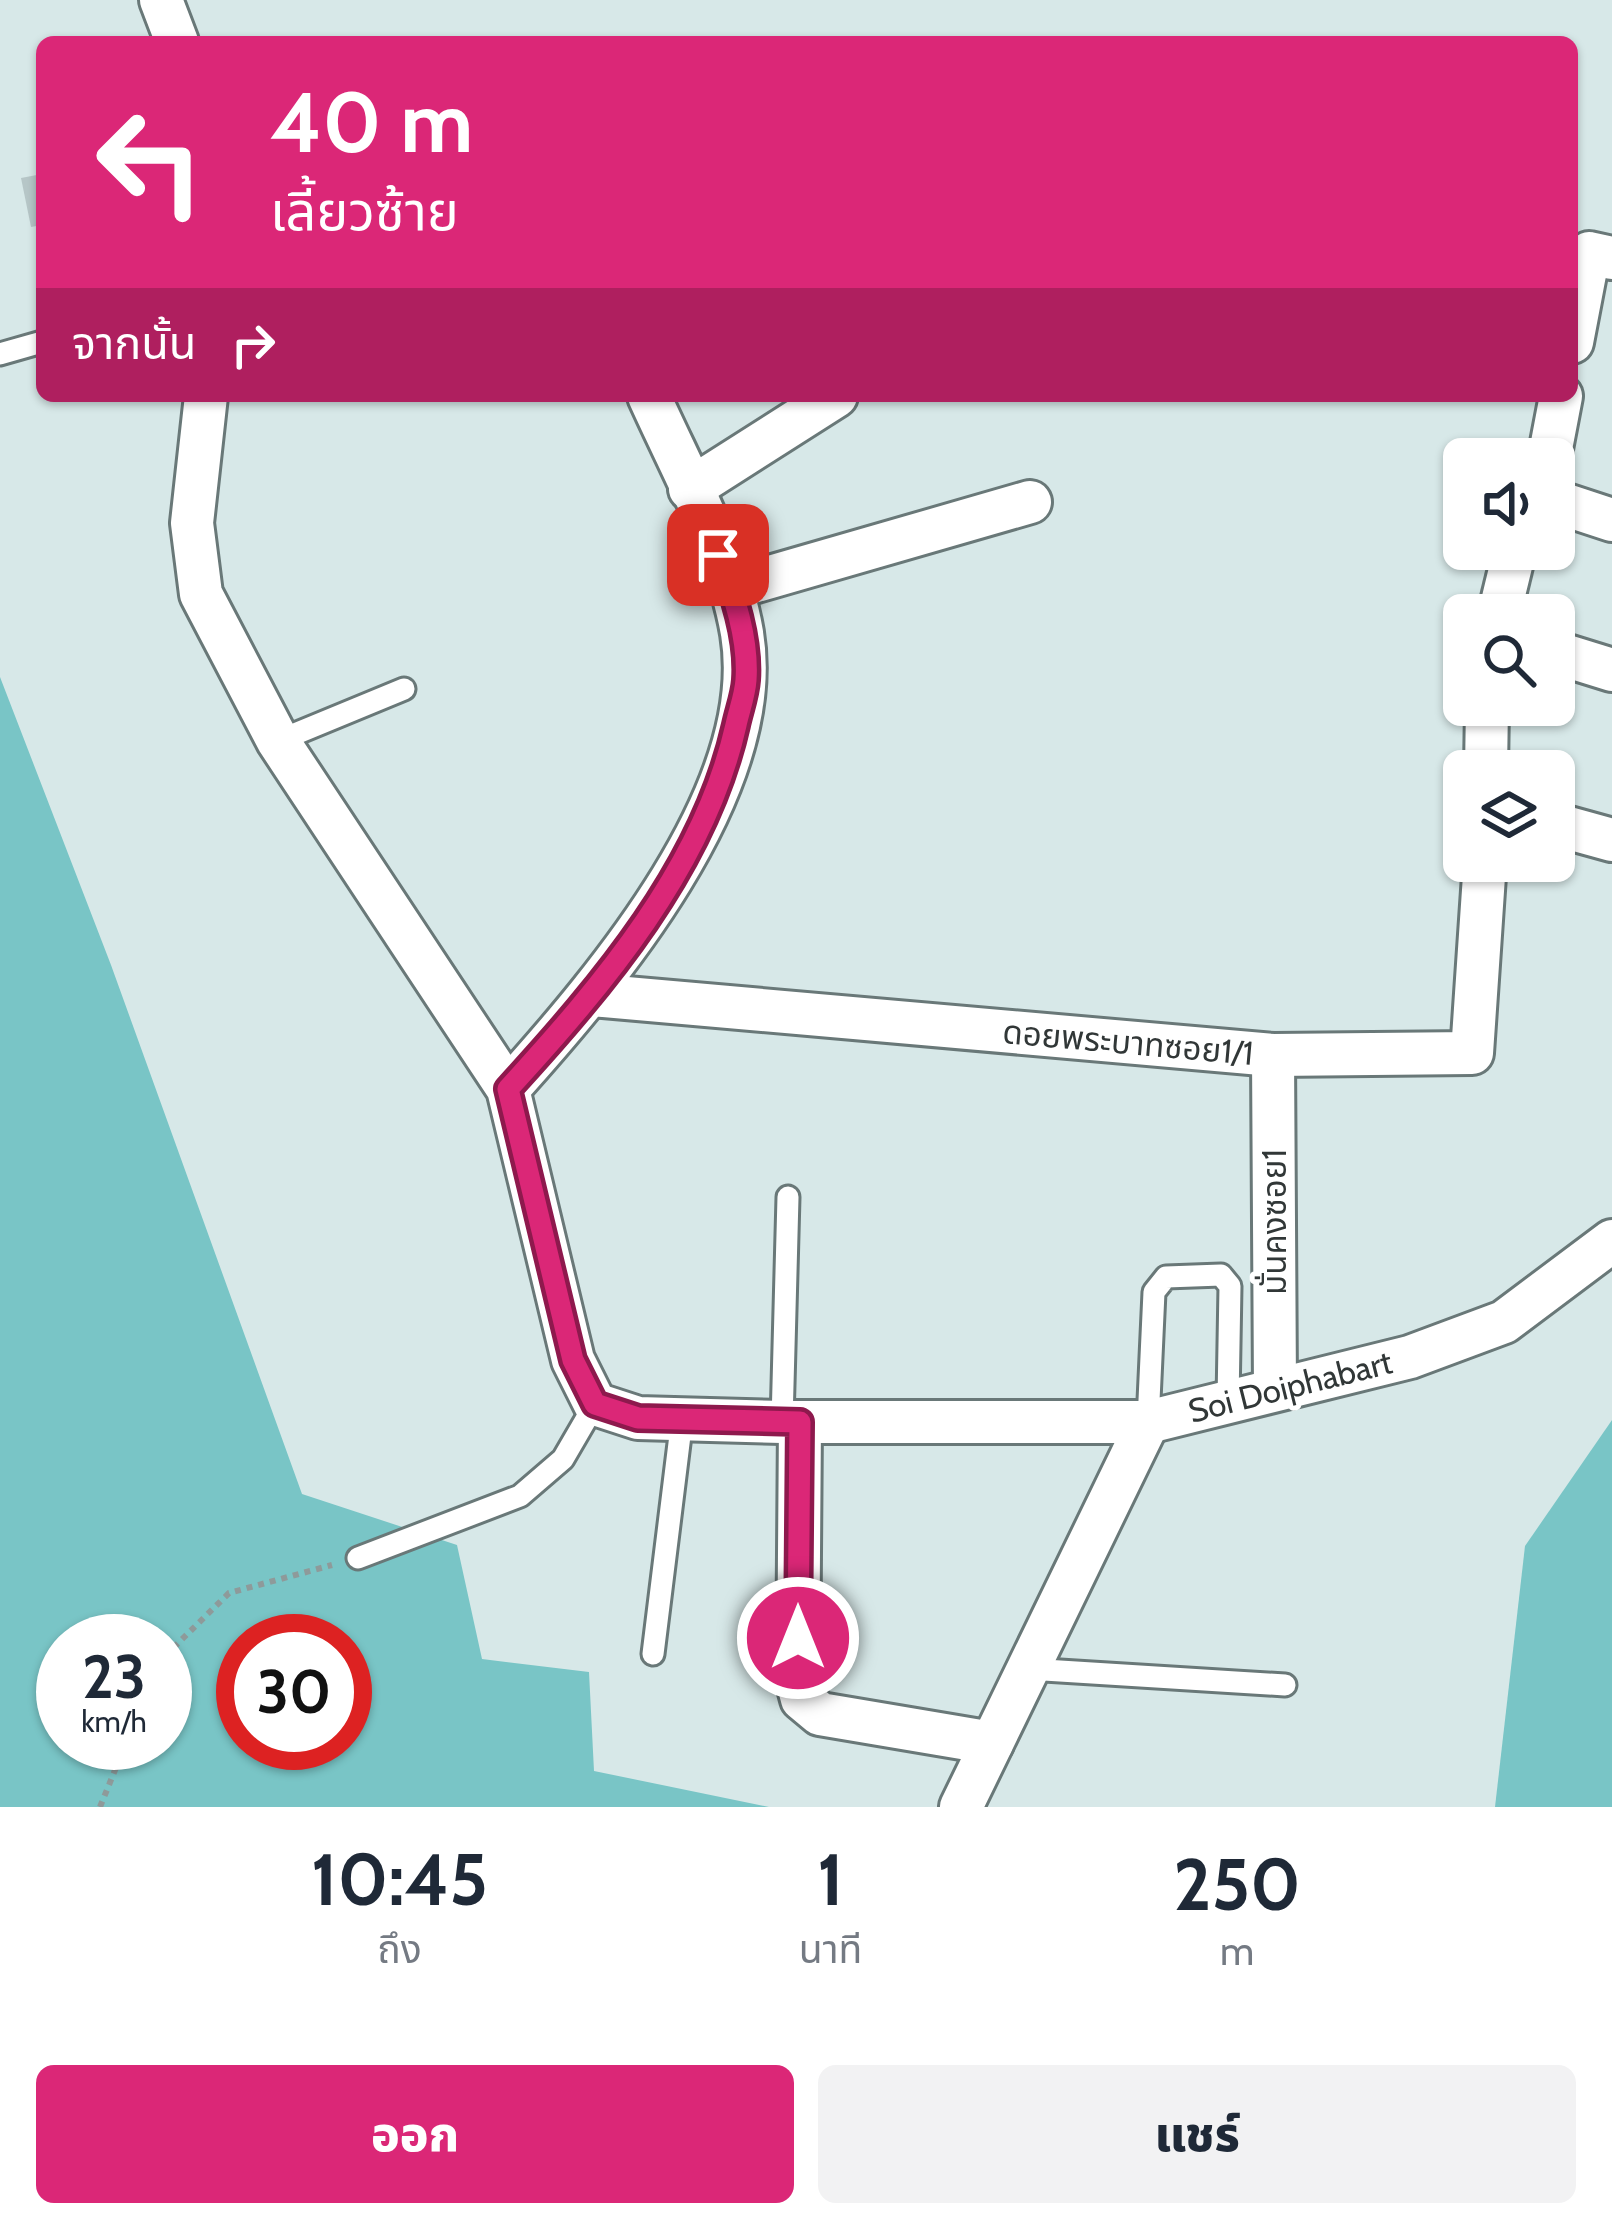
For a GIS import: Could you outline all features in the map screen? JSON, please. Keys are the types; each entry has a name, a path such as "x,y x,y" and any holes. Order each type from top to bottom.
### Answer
{"street":[{"path":"161,0 175,36"},
{"path":"1578,311 1589,253 1612,258"},
{"path":"205,402 192,523 201,593 278,741 508,1089 573,1360 595,1404 638,1418 1148,1422"},
{"path":"508,1089 592,995 656,904 707,813 729,756 746,681 732,588 652,402"},
{"path":"690,489 827,402"},
{"path":"1553,438 1560,402"},
{"path":"732,588 1030,502"},
{"path":"1575,509 1612,520"},
{"path":"1575,659 1612,670"},
{"path":"1575,830 1612,840"},
{"name":"ดอยพระบาทซอย1/1","path":"592,995 1273,1055 1472,1053 1484,882"},
{"name":"มั่นคงซอย1","path":"1273,1055 1275,1389"},
{"name":"Soi Doiphabart","path":"961,1807 1148,1422 1410,1357 1504,1322 1612,1241"},
{"path":"791,1422 802,1700 820,1714 992,1742"}],"lane":[{"path":"0,355 36,344"},
{"path":"278,741 404,689"},
{"path":"788,1197 791,1422"},
{"path":"1148,1422 1154,1292 1166,1277 1221,1275 1230,1286 1228,1401"},
{"path":"358,1558 520,1496 563,1459 595,1404"},
{"path":"653,1654 682,1419"},
{"path":"1028,1669 1285,1684"}],"path":[{"path":"192,1629 229,1593 358,1558"},
{"path":"100,1807 115,1770"}],"shaded area":[{"path":"0,677 111,965 302,1494 457,1545 482,1659 589,1672 594,1771 769,1807 0,1807"},
{"path":"1612,1420 1612,1807 1495,1807 1525,1546"}],"building":[{"path":"36,175 36,226 31,227 21,178"}],"route":[{"path":"718,555 732,588 746,681 729,756 707,813 656,904 592,995 508,1089 573,1360 595,1404 638,1418 800,1422 798,1638"}]}
